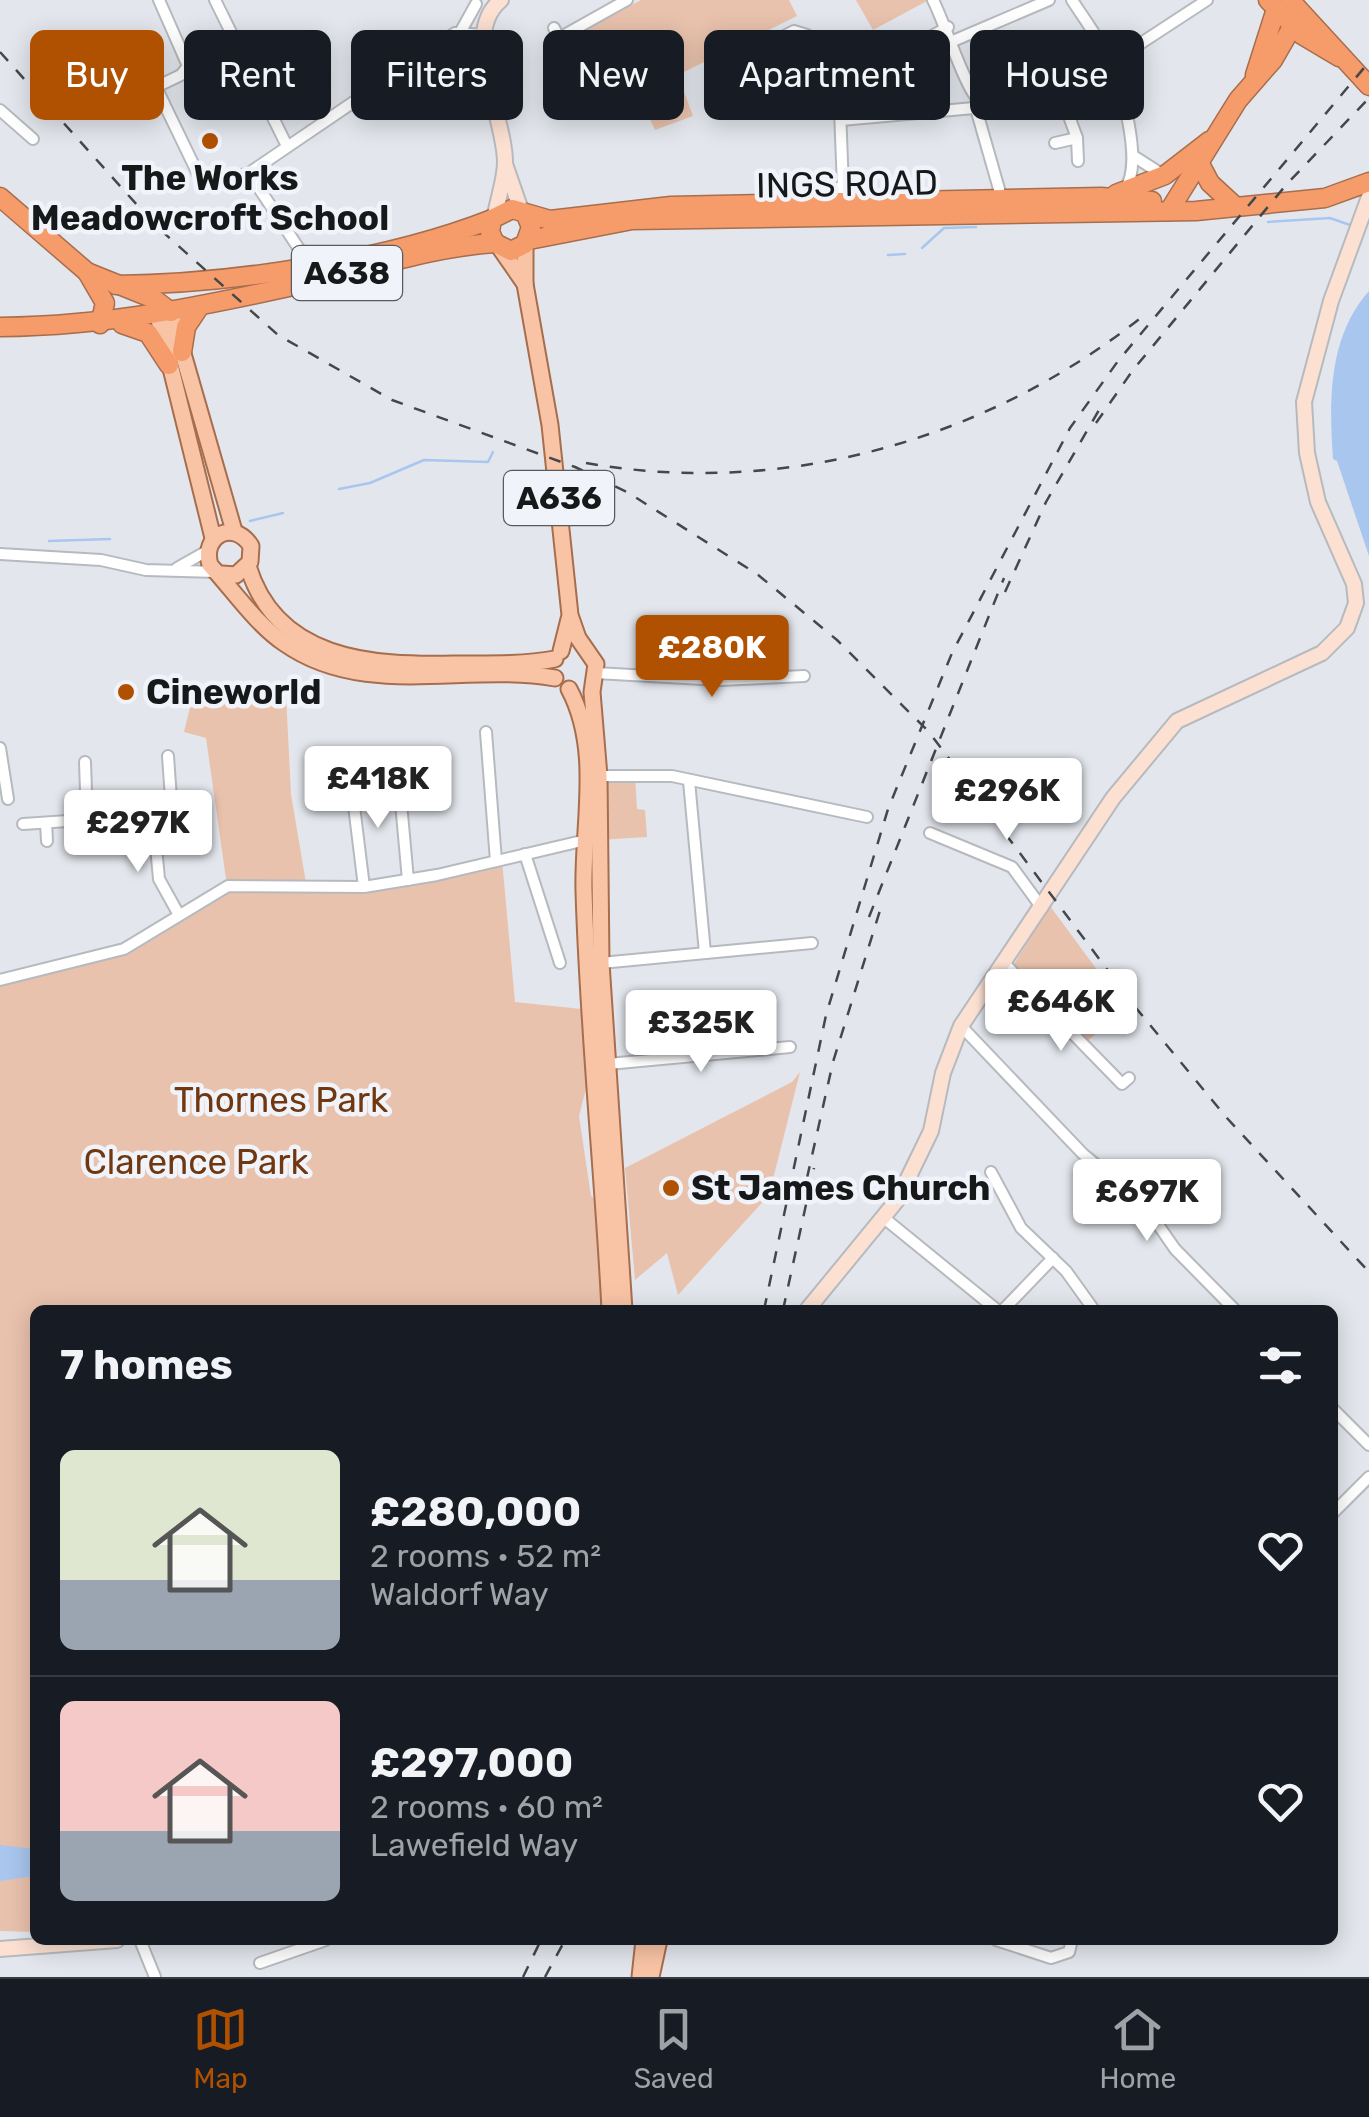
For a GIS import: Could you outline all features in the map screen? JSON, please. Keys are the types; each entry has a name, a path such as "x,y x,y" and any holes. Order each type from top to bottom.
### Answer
{"highway":[{"path":"1291,8 1369,86"},
{"name":"INGS ROAD","path":"1170,207 1254,76 1274,60 1291,8"},
{"name":"INGS ROAD","path":"1100,198 1165,175 1213,138"},
{"path":"1200,164 1217,191 1236,206"},
{"name":"INGS ROAD","path":"527,242 632,220 1208,208 1325,198 1369,182"},
{"path":"768,205 798,210 808,218 839,192"},
{"name":"INGS ROAD","path":"524,214 550,220 646,207 768,205 839,192 1100,198 1170,207"},
{"name":"A638","path":"1325,198 1369,195"},
{"name":"A638","path":"0,197 87,272 164,311"},
{"name":"A638","path":"116,285 186,282 309,264 442,238 506,209 524,214"},
{"path":"524,214 531,227 527,242"},
{"path":"494,217 490,232 497,246"},
{"name":"A638","path":"0,327 109,323 428,253 497,246 516,250 527,242"},
{"path":"87,272 105,303 109,323 148,333 176,358 186,327 200,306"},
{"path":"164,311 186,282"}],"main road":[{"name":"A636","path":"527,242 525,284 550,425 570,616 584,648 594,659 600,776 601,963 624,1305"},
{"name":"A636","path":"497,246 525,284"},
{"path":"164,311 210,544 220,573 283,643 327,664 382,676 522,674 555,678 569,689 584,723 584,888 610,1305"},
{"path":"176,358 234,531 250,546 248,566 252,582 277,618 321,650 400,666 558,655 584,648"},
{"path":"210,544 234,531"},
{"path":"220,573 236,574 248,566"},
{"name":"A636","path":"555,678 570,616"},
{"path":"569,689 594,677"},
{"path":"640,1977 647,1945"},
{"path":"648,1945 651,1977"}],"street":[{"path":"159,0 188,60 181,75 156,87 199,176 212,183 248,173 351,104"},
{"path":"215,0 287,146"},
{"path":"554,28 559,38 626,0"},
{"path":"933,0 954,41 970,92"},
{"path":"954,41 1049,0"},
{"path":"1072,0 1091,30"},
{"path":"1144,38 1204,2"},
{"path":"463,30 488,3"},
{"path":"484,30 488,3"},
{"path":"943,30 948,27"},
{"path":"0,110 32,139"},
{"path":"498,120 506,164 524,214"},
{"path":"839,192 840,120"},
{"path":"981,120 999,188"},
{"path":"1070,120 1077,138 1078,161"},
{"path":"1120,192 1132,180 1134,157 1125,120"},
{"path":"1055,143 1077,138"},
{"path":"1134,157 1148,169 1165,175"},
{"path":"494,217 506,164"},
{"path":"248,173 309,264"},
{"path":"812,1305 884,1218 925,1146 943,1073 962,1026 1113,798 1177,721 1322,653 1348,628 1356,602 1354,584 1318,502 1307,453 1304,402 1331,300 1364,224 1369,195"},
{"path":"1345,197 1364,224"},
{"path":"171,570 210,544"},
{"path":"0,554 102,560 146,570 220,573"},
{"path":"594,677 720,680 804,676"},
{"path":"486,732 496,861"},
{"path":"0,748 8,799"},
{"path":"168,756 172,813"},
{"path":"85,762 87,820"},
{"path":"600,776 655,774 867,817"},
{"path":"400,781 408,880"},
{"path":"689,781 704,953"},
{"path":"348,797 354,806 364,887"},
{"path":"23,824 203,812"},
{"path":"153,815 159,879 179,915"},
{"path":"46,823 47,841"},
{"path":"930,833 1012,867 1042,908"},
{"path":"0,980 124,949 228,886 307,890 364,887 586,840"},
{"path":"525,854 556,958"},
{"path":"543,904 557,901"},
{"path":"601,963 812,943"},
{"path":"1005,964 1122,1084 1128,1078"},
{"path":"962,1026 1083,1154 1134,1194 1175,1250 1230,1305"},
{"path":"608,1064 790,1047"},
{"path":"990,1172 1021,1228 1053,1258 1090,1305"},
{"path":"988,1199 1002,1194"},
{"path":"884,1218 994,1305"},
{"path":"1005,1305 1053,1258"},
{"path":"1338,1414 1369,1445"},
{"path":"1338,1508 1369,1477"},
{"path":"0,1949 52,1945"},
{"path":"142,1945 155,1977"},
{"path":"260,1963 309,1945"},
{"path":"1011,1945 1051,1958 1069,1952 1071,1945"}],"green space":[{"path":"641,0 789,0 797,16 769,30 704,30 704,62 684,72 684,30 584,30"},
{"path":"856,0 927,0 927,1 873,30"},
{"path":"684,91 693,116 684,119"},
{"path":"650,120 682,120 655,130"},
{"name":"Thornes Park","path":"286,696 291,794 307,889 364,887 502,860 515,1002 591,1010 589,1077 579,1116 591,1196 604,1207 610,1305 30,1305 30,1932 0,1931 0,980 124,949 227,886 206,738 184,732 192,699"},
{"path":"635,774 637,809 645,810 647,837 599,840 599,776"},
{"path":"1050,906 1126,1009 1086,1042 1014,964"},
{"path":"800,1072 769,1195 678,1295 667,1253 635,1280 625,1168 792,1082"}],"water":[{"path":"1369,291 1369,556 1337,461 1333,459 1331,415 1339,349 1346,328"},
{"path":"0,1845 30,1848 30,1877 0,1881"}],"waterway":[{"path":"1268,222 1330,218 1350,225"},
{"path":"922,248 944,228 976,227"},
{"path":"888,255 905,254"},
{"path":"339,489 370,483 424,460 488,462 493,452"},
{"path":"250,521 283,513"},
{"path":"49,541 110,539"}],"railway":[{"path":"0,52 155,225 278,335 392,400 575,467 627,492 757,574 837,640 929,732 1136,1008 1226,1117 1369,1272"},
{"path":"765,1305 826,1015 888,809 952,653 1070,428 1118,361 1369,62"},
{"path":"1096,423 1133,370 1286,185 1369,98"},
{"path":"586,463 660,472 735,472 808,465 880,449 950,426 1018,396 1082,359 1143,316"},
{"path":"1005,592 1046,502 1099,410"},
{"path":"869,917 1004,578"},
{"path":"807,1178 833,1062 882,904"},
{"path":"784,1305 814,1168"},
{"path":"523,1977 539,1945"},
{"path":"545,1977 562,1945"}],"place":[{"name":"The Works Meadowcroft School","path":"210,141"},
{"name":"Cineworld","path":"126,692"},
{"name":"St James Church","path":"671,1188"}],"park label":[{"name":"Clarence Park","path":"196,1162"}]}
